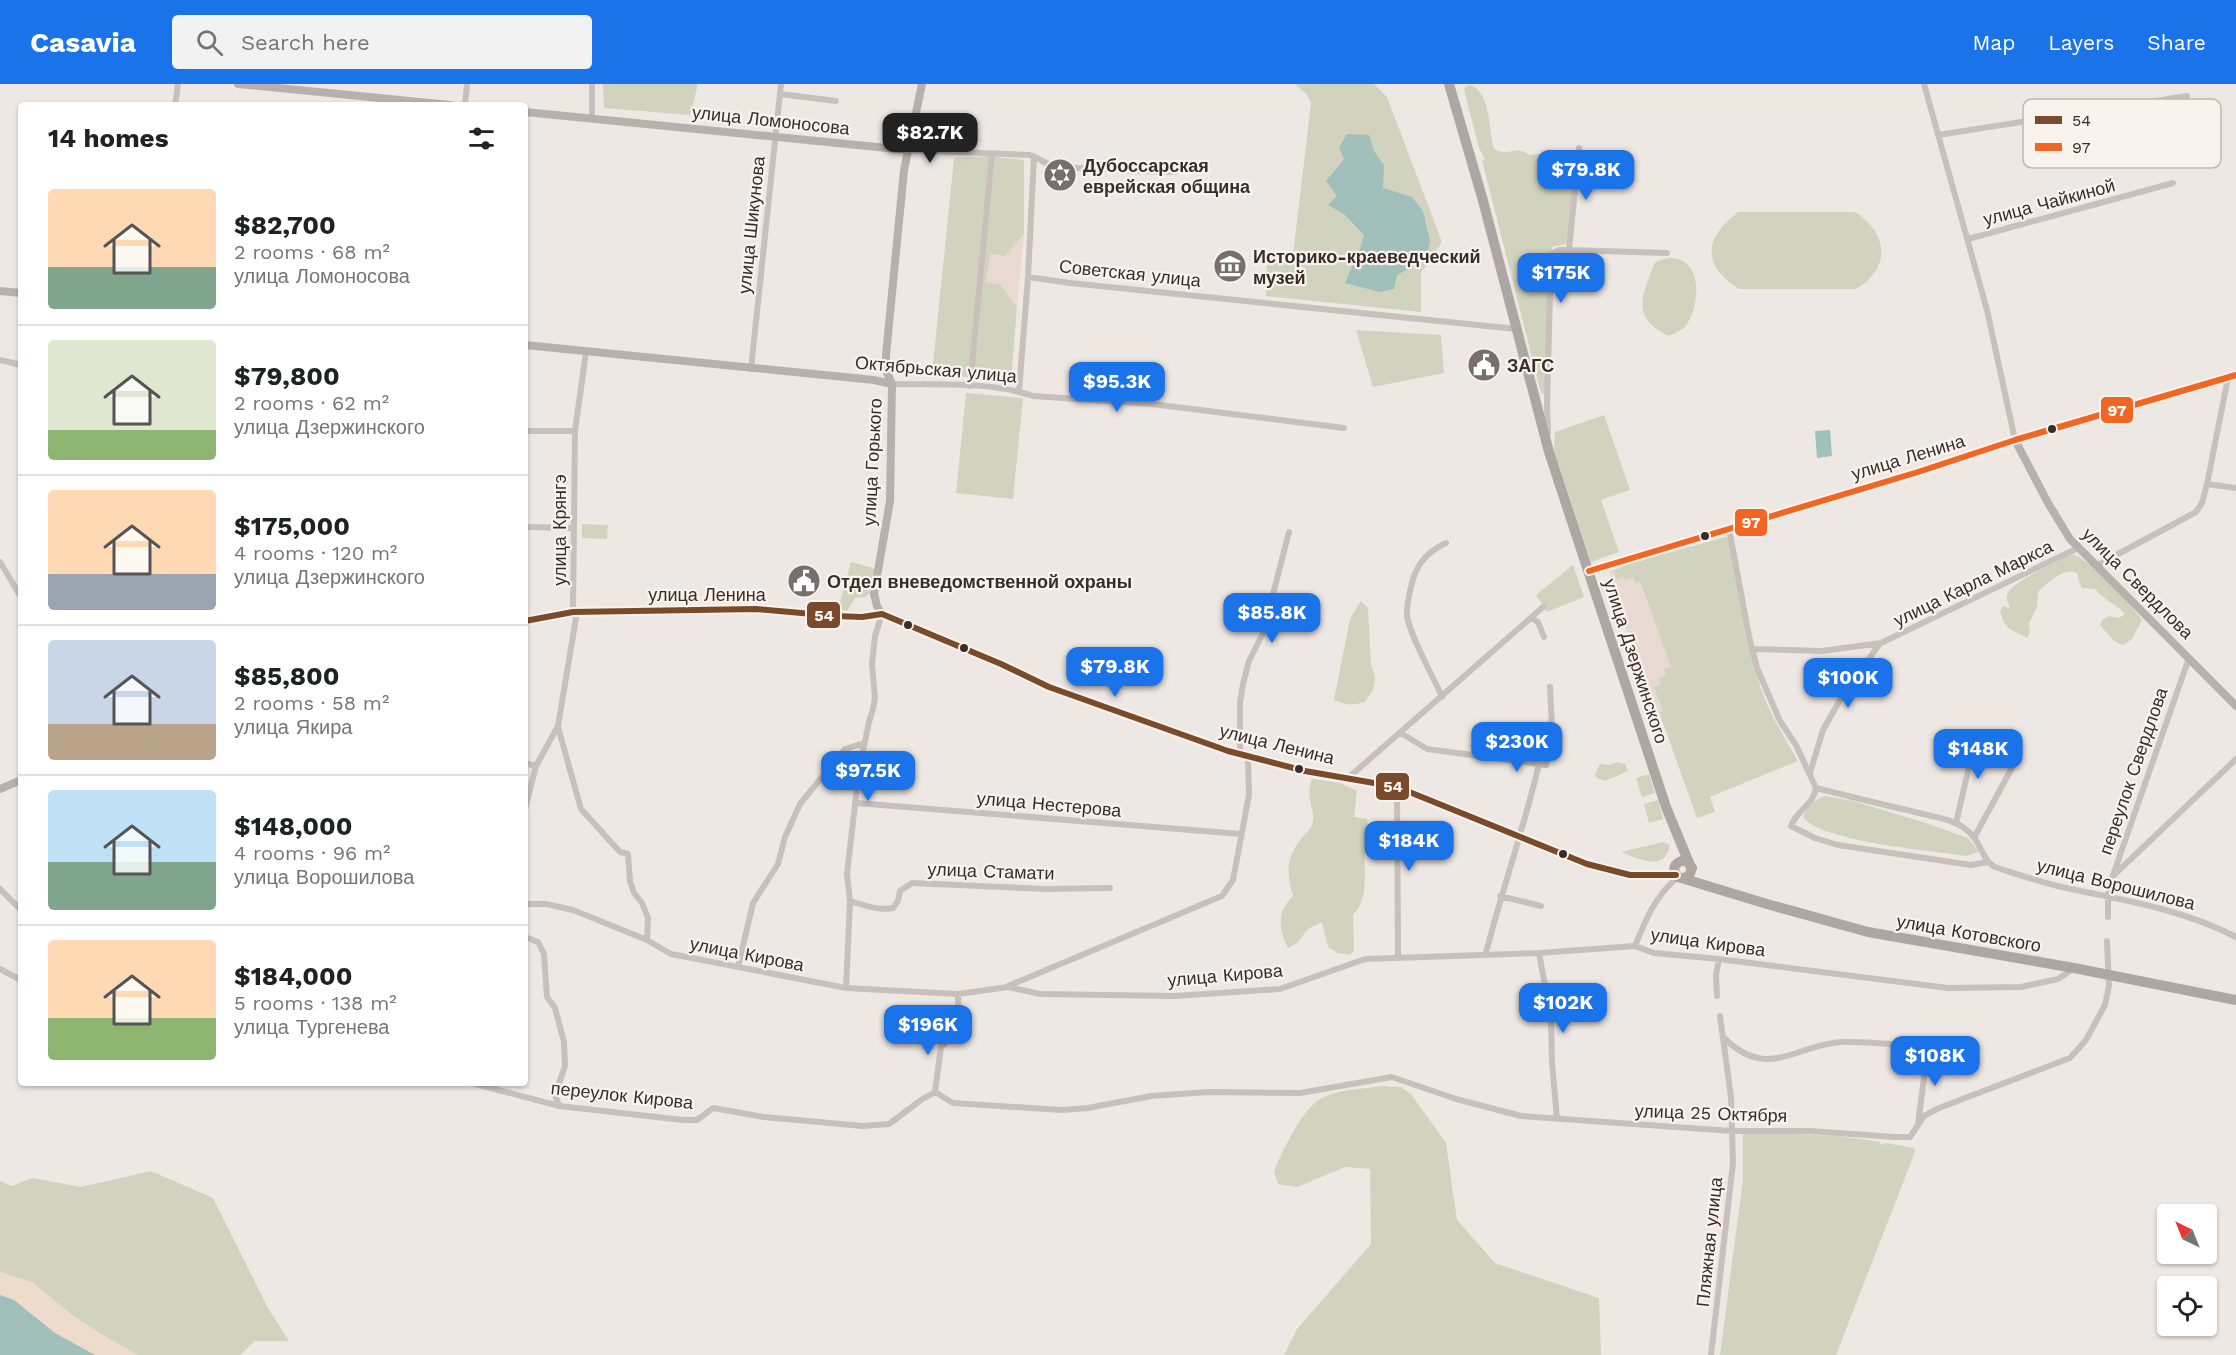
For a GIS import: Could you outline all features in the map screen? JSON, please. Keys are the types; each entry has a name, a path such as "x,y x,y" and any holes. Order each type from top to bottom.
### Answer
{"highway":[{"name":"улица Дзержинского","path":"1449,84 1482,197 1549,452 1666,807 1690,866"},
{"path":"1678,872 1682,846"},
{"path":"1678,872 1681,861 1690,866 1700,884"},
{"path":"1678,872 1689,876 1690,866"},
{"name":"улица Котовского","path":"1678,872 1700,884 1869,932 2108,974 2236,1000"}],"street":[{"path":"175,102 178,84"},
{"path":"238,84 420,102"},
{"path":"465,102 467,84"},
{"path":"592,84 592,119"},
{"name":"улица Шикунова","path":"751,369 781,84"},
{"name":"улица Горького","path":"882,615 876,606 874,594 890,501 892,384 887,373 885,355 907,150 922,84"},
{"path":"1924,84 1987,310 2015,440"},
{"path":"780,94 836,101"},
{"path":"2168,99 2187,96"},
{"name":"улица Ломоносова","path":"528,112 907,150 1034,157 1056,167 1166,172 1180,171 1189,166"},
{"path":"1938,135 2023,122"},
{"path":"1579,148 1569,250 1667,253"},
{"path":"970,386 992,154"},
{"path":"1019,392 1034,157"},
{"name":"улица Чайкиной","path":"1968,239 2174,183"},
{"name":"улица Дзержинского","path":"1549,452 1547,406 1550,259 1551,254 1559,250 1569,250"},
{"name":"Советская улица","path":"1028,276 1079,284 1516,329"},
{"path":"0,291 18,293"},
{"name":"Октябрьская улица","path":"528,345 874,380 892,384 970,386 1033,396 1152,404 1344,428"},
{"name":"улица Крянгэ","path":"528,797 536,766 558,726 576,618 573,612 575,430 586,352"},
{"path":"0,360 18,364"},
{"path":"2096,566 2196,512 2202,503 2232,377"},
{"name":"улица Ленина","path":"1589,571 1918,472 2015,440 2232,377"},
{"path":"528,431 575,430"},
{"name":"улица Свердлова","path":"2015,440 2048,503 2078,548 2236,706"},
{"path":"2207,484 2236,488"},
{"path":"528,527 573,528"},
{"path":"1731,529 1730,534 1757,668 1780,721 1796,745 1816,788 1956,823 1975,836 1988,862"},
{"path":"1008,987 1222,896 1233,880 1249,795 1240,703 1243,684 1249,661 1263,633 1289,532"},
{"path":"1442,697 1410,627 1407,614 1409,597 1421,560 1433,549 1446,543"},
{"name":"улица Карла Маркса","path":"1752,649 1822,651 1881,643 2078,548"},
{"path":"0,562 18,592"},
{"name":"улица Ленина","path":"528,620 573,612 756,609 844,616 882,615 1001,664 1049,687 1183,736 1305,771 1348,778 1543,607"},
{"path":"846,988 850,901 847,874 864,743 873,709 874,636 882,615"},
{"path":"1531,618 1538,622 1544,637"},
{"name":"улица Карла Маркса","path":"1810,773 1823,730 1840,700 1881,643"},
{"name":"переулок Свердлова","path":"2108,917 2108,895 2112,878 2189,658"},
{"path":"1401,733 1427,749 1546,765 1552,729 1550,687"},
{"path":"558,726 581,809 620,852 628,855 630,881 648,918 647,940"},
{"path":"1956,823 1977,732"},
{"path":"738,967 753,903 778,864 785,837 800,804 845,750 864,743"},
{"path":"1975,836 2020,753"},
{"path":"2112,878 2236,759"},
{"path":"528,764 536,766"},
{"path":"1486,953 1500,896 1520,838 1539,764"},
{"path":"1348,778 1397,787 1587,864 1630,875 1659,876 1678,872"},
{"path":"0,789 18,781"},
{"path":"1397,787 1398,957"},
{"name":"улица Ворошилова","path":"1816,788 1812,799 1797,814 1791,826 1815,838 1868,850 1971,865 1988,862 1995,867 2029,878 2071,889 2108,895 2193,918 2236,937"},
{"name":"улица Нестерова","path":"856,803 1241,834"},
{"path":"1635,946 1650,910 1678,872"},
{"name":"улица Стамати","path":"850,901 872,908 893,908 898,901 900,891 912,883 1045,889 1110,888"},
{"path":"0,889 18,907"},
{"path":"1500,896 1541,906"},
{"name":"улица Кирова","path":"528,904 546,904 573,910 647,940 671,954 846,988 958,994 1008,987 1040,994 1175,996 1260,991 1280,989 1365,959 1486,953 1539,953 1635,946 1654,953 1948,988 2021,987 2058,980 2074,968"},
{"path":"528,938 538,942 544,954 547,997 555,1008 564,1042 565,1066 555,1095 559,1106"},
{"name":"улица 25 Октября","path":"935,1092 953,1104 1062,1110 1088,1108 1151,1096 1208,1092 1300,1093 1392,1077 1521,1116 1732,1131 1810,1131 1910,1137 1924,1116 1940,1108 2070,1058 2086,1040 2105,1005 2109,986 2107,940"},
{"path":"1539,953 1551,1018 1557,1118"},
{"path":"1717,996 1716,975 1719,959"},
{"path":"0,969 18,978"},
{"path":"935,1092 941,1047 960,1030 958,994"},
{"name":"Пляжная улица","path":"1711,1355 1733,1163 1731,1097 1720,1016"},
{"path":"1724,1038 1743,1052 1769,1059 1780,1059 1838,1042 1928,1047 1918,1124"},
{"name":"переулок Кирова","path":"483,1086 559,1106 683,1120 697,1120 707,1110 719,1108 764,1117 863,1126 889,1124 935,1092"}],"green space":[{"path":"603,84 698,84 690,115 604,108"},
{"path":"1295,84 1374,84 1387,97 1442,242 1421,273 1421,312 1266,296 1267,262 1292,263 1311,103 1307,95"},
{"path":"1471,85 1483,96 1486,104 1494,149 1504,152 1520,151 1529,155 1577,150 1568,241 1566,244 1552,247 1550,388 1547,394 1541,393 1482,160 1485,159 1479,148 1464,90 1466,86"},
{"path":"988,156 1024,160 1024,234 986,281 1000,284 1017,307 1011,381 932,374 954,158"},
{"path":"1738,212 1855,212 1874,230 1881,250 1880,261 1868,281 1856,289 1739,289 1718,270 1713,261 1712,251 1713,241 1718,232"},
{"path":"1668,258 1680,260 1688,265 1696,284 1694,307 1690,318 1685,327 1669,336 1656,329 1648,321 1642,304 1655,262"},
{"path":"1356,330 1441,335 1444,373 1373,387"},
{"path":"966,393 1023,398 1013,499 956,493"},
{"path":"1604,415 1630,490 1601,500 1619,552 1591,562 1554,451 1555,432"},
{"path":"582,524 608,525 607,539 582,538"},
{"path":"1729,536 1746,630 1760,686 1772,715 1798,761 1710,797 1715,812 1697,818 1609,572 1635,562"},
{"path":"2073,554 2101,574 2142,620 2132,639 2123,645 2114,641 2100,625 2103,619 2109,616 2119,618 2125,614 2095,589 2082,588 2078,574 2073,572 2062,573 2038,592 2037,607 2029,623 2030,632 2027,638 2006,626 2000,610 2004,606 2010,609 2007,595 2010,590 2036,572"},
{"path":"851,562 873,568 875,571 870,593 865,597 855,598 847,611 838,609"},
{"path":"1573,565 1584,597 1547,612 1536,595"},
{"path":"1361,601 1368,608 1371,663 1375,677 1373,690 1365,702 1342,703 1334,700 1350,619"},
{"path":"1616,762 1625,764 1628,771 1605,781 1597,778 1595,774 1600,764 1609,765"},
{"path":"1649,774 1655,793 1642,797 1636,778"},
{"path":"1312,779 1340,783 1357,791 1354,817 1367,819 1364,892 1353,915 1354,950 1350,955 1338,953 1328,947 1322,922 1308,929 1297,943 1288,948 1282,934 1282,914 1293,896 1288,873 1290,860 1313,819 1309,792"},
{"path":"1825,796 1853,801 1968,838 1979,852 1966,856 1879,844 1832,833 1814,826 1803,817 1811,804"},
{"path":"1658,800 1663,819 1649,823 1644,804"},
{"path":"1663,842 1670,845 1667,854 1657,861 1650,862 1621,852"},
{"path":"1381,1086 1401,1087 1411,1094 1446,1143 1457,1220 1495,1263 1599,1298 1601,1355 1284,1355 1297,1329 1371,1244 1370,1169 1345,1167 1297,1187 1278,1184 1274,1171 1294,1131 1315,1103 1336,1093"},
{"path":"1743,1134 1828,1136 1914,1148 1915,1152 1836,1355 1720,1355 1743,1179"},
{"path":"151,1171 213,1198 268,1308 289,1341 255,1341 240,1355 138,1355 72,1315 33,1283 0,1272 0,1181 12,1186 32,1178 81,1187"}],"sand":[{"path":"0,1272 33,1283 72,1315 138,1355 95,1355 55,1333 14,1300 0,1295"}],"shaded area":[{"path":"1024,234 1017,307 1000,284 986,282 990,254 1005,256"},
{"path":"1614,571 1617,580 1623,577 1625,580 1633,577 1635,583 1640,581 1671,667 1664,670 1666,676 1659,678 1661,684 1654,687 1663,711 1651,717 1609,572"}],"water":[{"path":"1347,134 1369,135 1374,151 1384,165 1383,188 1412,197 1423,211 1430,241 1428,253 1410,268 1397,275 1394,289 1380,292 1345,283 1364,235 1344,214 1328,205 1337,196 1326,181 1344,159 1339,148"},
{"path":"1830,430 1832,456 1817,458 1815,431"},
{"path":"0,1295 14,1300 55,1333 95,1355 0,1355"}],"transit line":[{"name":"97","path":"1589,571 1918,472 2015,440 2236,375"},
{"name":"54","path":"528,620 573,612 756,609 835,616 862,617 882,614 1001,664 1049,687 1228,751 1305,771 1397,787 1587,864 1630,875 1676,875"}],"place":[{"name":"Дубоссарская еврейская община","path":"1060,175"},
{"name":"Историко-краеведческий музей","path":"1230,266"},
{"name":"ЗАГС","path":"1484,365"},
{"name":"Отдел вневедомственной охраны","path":"804,581"}]}
